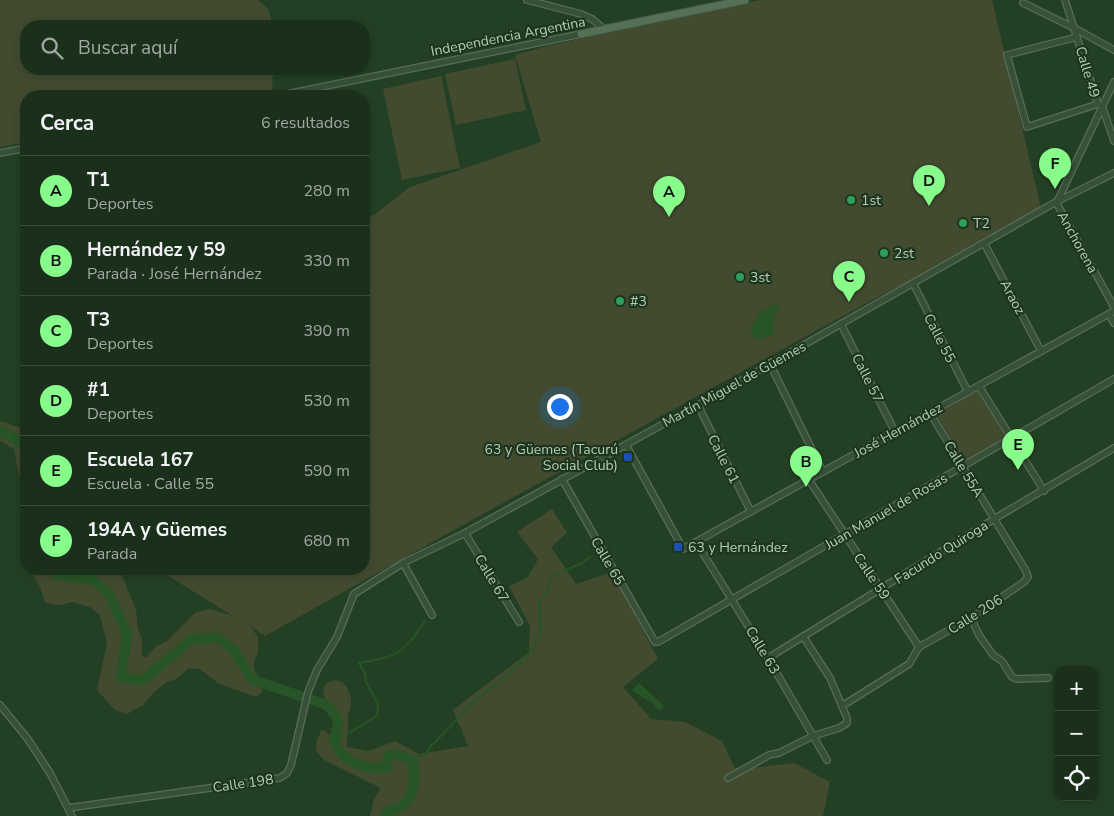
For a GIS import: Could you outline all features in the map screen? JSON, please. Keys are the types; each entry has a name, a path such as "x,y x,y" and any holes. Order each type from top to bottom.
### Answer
{"main road":[{"name":"Independencia Argentina","path":"581,34 717,3 745,0"}],"street":[{"path":"527,0 592,18 604,29"},
{"name":"Calle 49","path":"1065,0 1114,141"},
{"path":"1023,3 1114,50"},
{"name":"Independencia Argentina","path":"306,90 581,34"},
{"path":"1077,37 1007,55 1027,127 1100,105"},
{"path":"1056,202 1100,105 1114,82"},
{"path":"0,153 20,149"},
{"name":"Martín Miguel de Güemes","path":"354,594 403,563 465,533 698,406 1056,202 1114,173"},
{"name":"Anchorena","path":"1056,202 1112,311 1114,323"},
{"name":"Araoz","path":"984,243 1041,351"},
{"name":"Calle 55","path":"913,284 968,392"},
{"name":"José Hernández","path":"626,445 683,549 1112,311"},
{"name":"Calle 57","path":"841,324 895,432"},
{"path":"770,364 823,472"},
{"name":"Juan Manuel de Rosas","path":"656,642 1114,379"},
{"path":"979,386 1044,491"},
{"name":"Calle 61","path":"698,406 751,512"},
{"name":"Calle 55A","path":"930,412 1028,577"},
{"name":"Facundo Quiroga","path":"768,658 994,519 1114,448"},
{"name":"Calle 65","path":"562,479 656,642"},
{"name":"Calle 59","path":"809,480 919,647"},
{"name":"Calle 67","path":"465,533 518,622"},
{"name":"Calle 63","path":"696,542 768,658 827,760"},
{"path":"403,563 432,614"},
{"name":"Calle 206","path":"919,647 971,618 1024,582 1028,577"},
{"name":"Calle 198","path":"68,808 280,778 287,773 291,765 304,702 318,670 337,637 354,594"},
{"path":"971,618 993,655 1002,662 1012,677 1016,679 1048,678"},
{"path":"728,778 769,755 779,753 813,736 839,728 846,723 847,718 830,678 803,636"},
{"path":"842,706 909,664 919,647"},
{"path":"0,705 27,738 50,773 72,816"}],"shaded area":[{"path":"0,0 258,0 269,10 271,20 20,20 20,75 273,75 272,90 20,90 20,143 0,147"},
{"path":"760,0 992,0 1041,208 962,251 967,251 865,304 265,636 250,626 258,637 258,652 253,665 263,691 256,697 218,683 200,669 189,668 176,679 167,682 154,692 143,705 127,714 115,710 97,690 107,643 100,615 90,607 72,602 59,605 45,603 41,589 33,575 121,575 136,610 138,629 142,639 142,655 146,658 155,647 167,641 195,613 210,609 233,616 167,575 370,575 370,216 410,187 541,142 515,55 551,45"},
{"path":"515,59 526,110 456,125 445,74"},
{"path":"441,76 460,168 402,180 383,89"},
{"path":"773,305 779,306 773,324 774,334 758,340 751,335 755,320 764,310"},
{"path":"978,390 1007,439 965,463 936,414"},
{"path":"0,421 20,428 20,477 14,449 0,441"},
{"path":"552,509 567,533 551,547 576,584 612,572 658,659 623,687 651,719 685,722 722,741 735,768 794,763 830,782 823,816 370,816 374,799 381,788 324,760 316,751 317,740 322,729 330,735 335,725 334,716 325,699 323,688 326,684 336,680 344,684 349,691 351,704 348,715 346,747 369,751 395,741 419,754 468,746 453,710 529,652 530,626 509,586 528,577 538,559 517,532"},
{"path":"639,683 664,706 661,710 655,708 654,704 632,690"}],"waterway":[{"path":"0,430 20,442"},
{"path":"409,760 427,753 430,747 475,701 507,675 535,647 541,629 539,604 548,590 551,576 582,563 590,557"},
{"path":"57,575 93,580 109,594 127,634 121,678 143,680 192,639 219,638 234,651 253,680 327,705 338,722 334,742 344,755 356,764 386,768 388,755 401,755 413,762 415,780 410,797 400,807 387,811 385,816"},
{"path":"334,742 377,716 378,704 366,682 365,673 359,663 391,656 398,652 405,647 425,621"}],"place":[{"name":"194A y Güemes","path":"1055,189"},
{"name":"1st","path":"851,200"},
{"name":"#1","path":"929,206"},
{"name":"T1","path":"669,217"},
{"name":"T2","path":"963,223"},
{"name":"2st","path":"884,253"},
{"name":"3st","path":"740,277"},
{"name":"#3","path":"620,301"},
{"name":"T3","path":"849,302"},
{"name":"63 y Güemes (Tacurú Social Club)","path":"628,457"},
{"name":"Escuela 167","path":"1018,470"},
{"name":"Hernández y 59","path":"806,487"},
{"name":"63 y Hernández","path":"678,547"}]}
